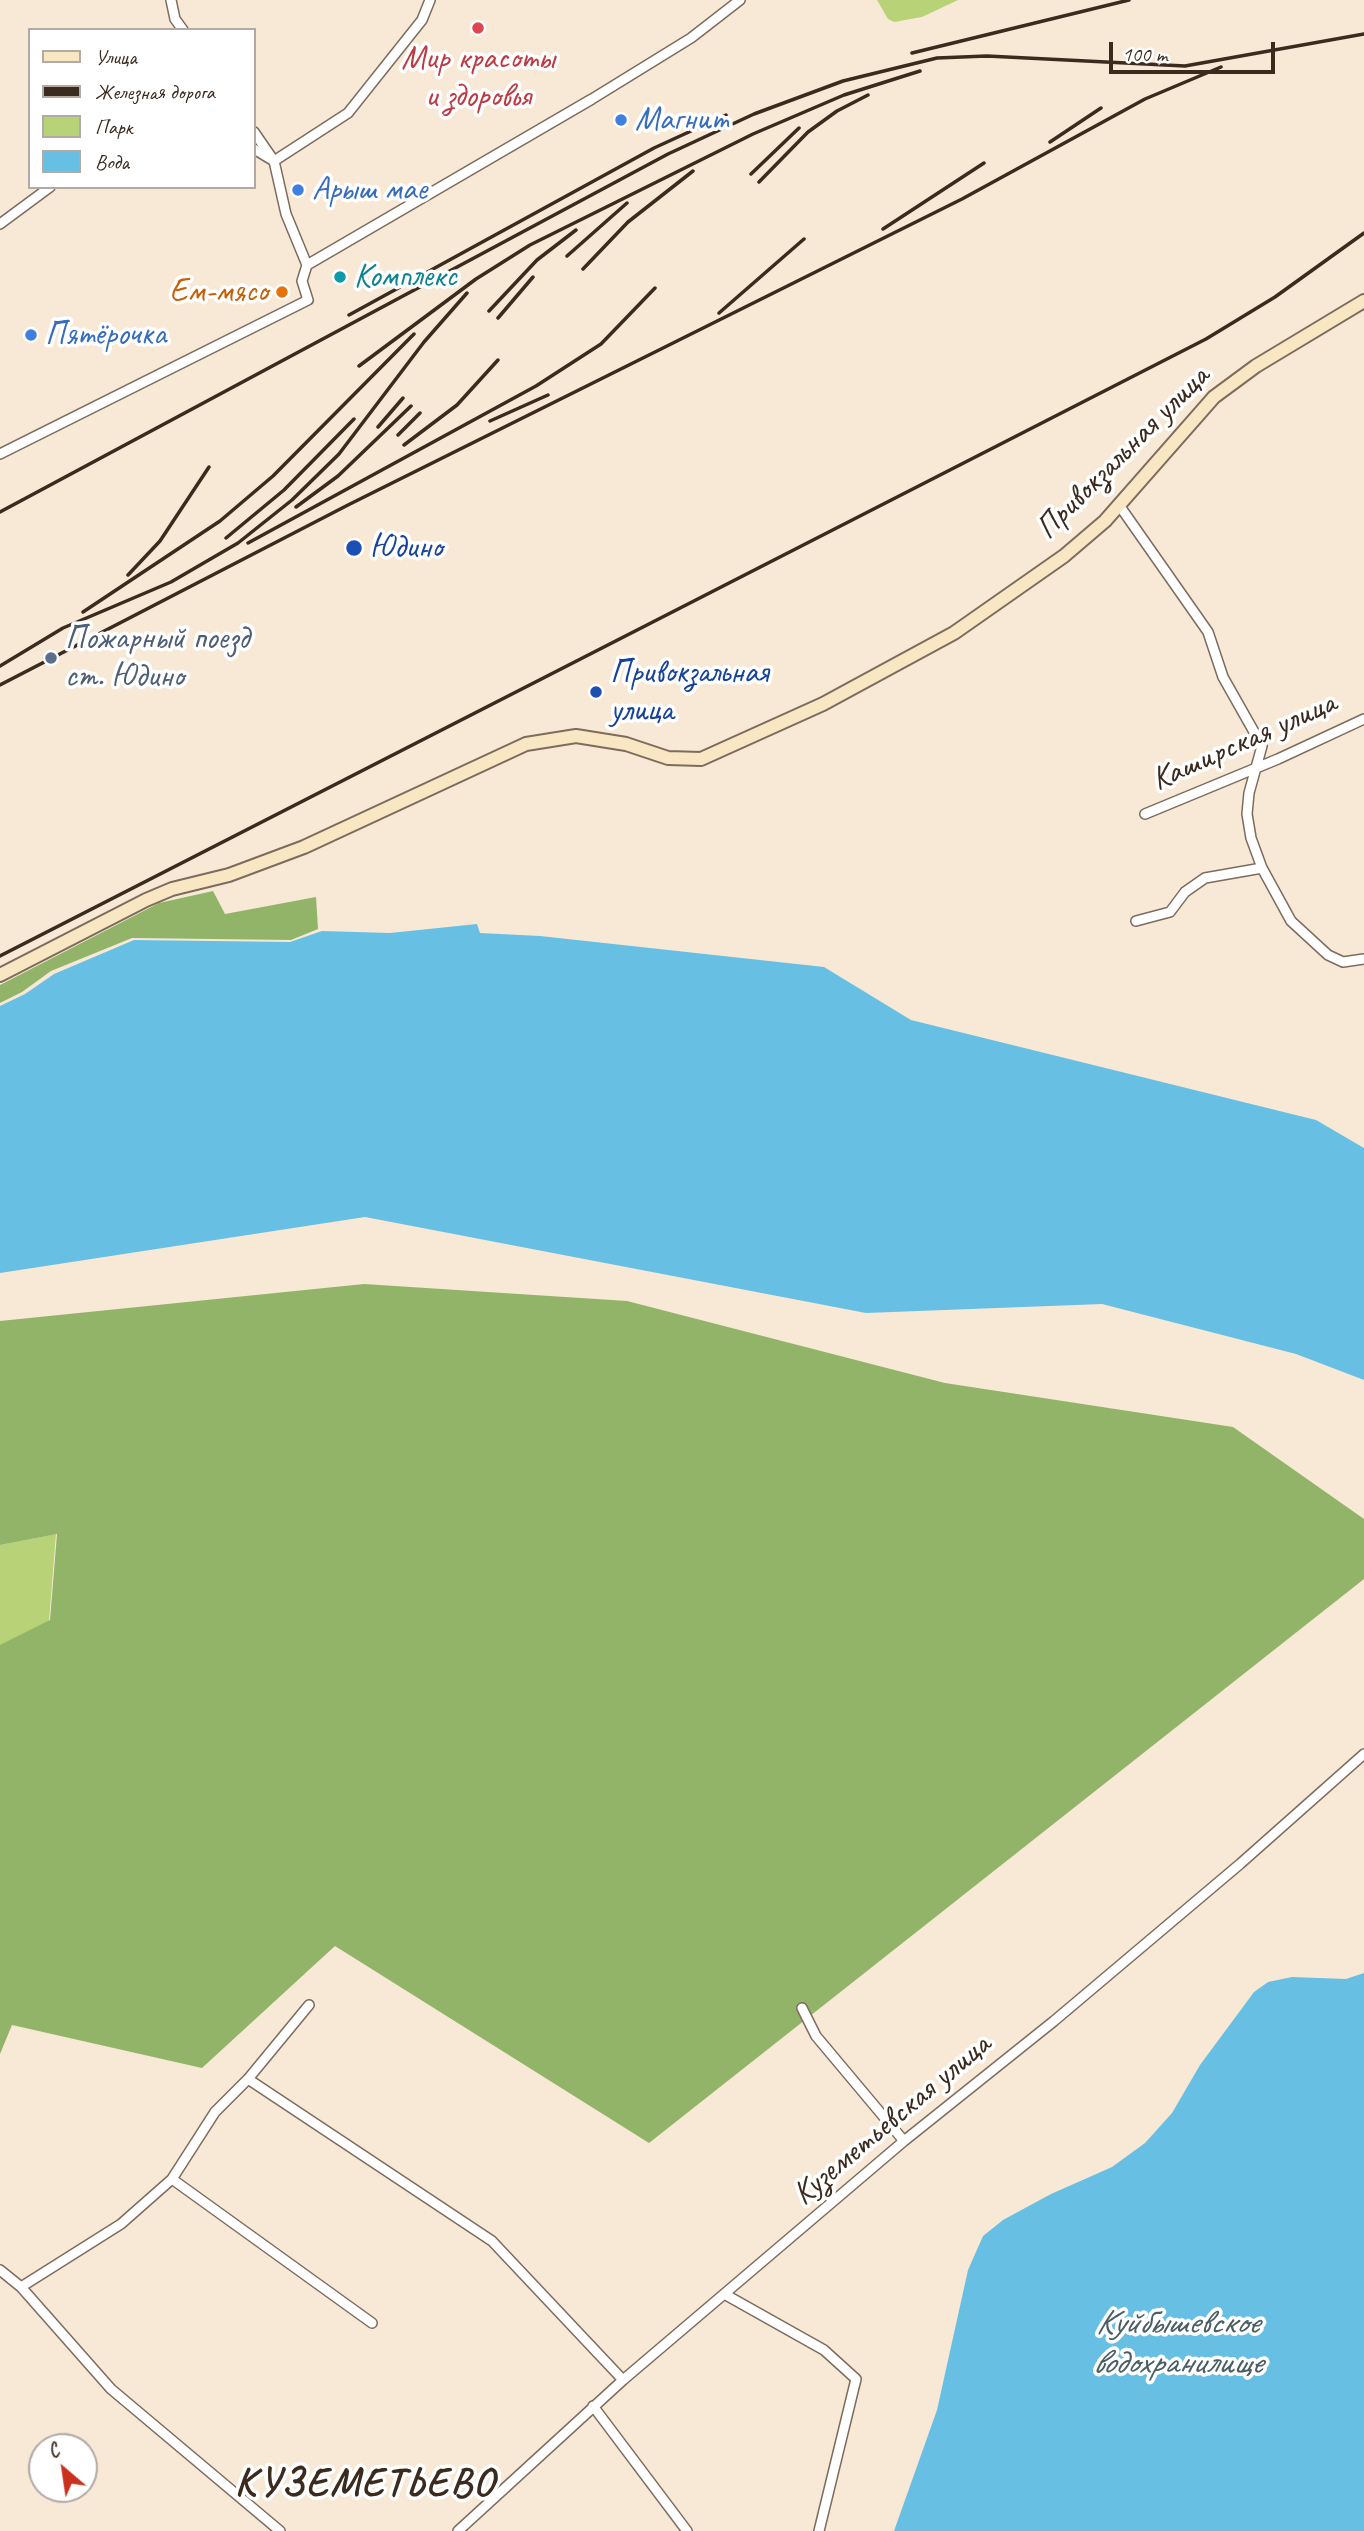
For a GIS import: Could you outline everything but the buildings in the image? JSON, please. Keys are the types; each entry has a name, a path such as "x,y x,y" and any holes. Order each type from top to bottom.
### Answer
{"main road":[{"name":"Привокзальная улица","path":"0,975 146,900 172,889 229,875 304,847 526,744 554,737 576,736 617,742 682,760 711,756 881,675 954,633 1064,556 1119,505 1193,419 1234,381 1364,301"}],"street":[{"path":"171,0 175,19 182,28"},
{"path":"274,161 348,113 422,20 430,0"},
{"path":"307,265 592,99 691,38 740,0"},
{"path":"0,454 308,300 302,281 307,265 286,214 274,161 256,135"},
{"path":"256,150 274,161"},
{"path":"0,224 47,189"},
{"path":"1119,505 1208,632 1223,677 1262,746 1259,765 1249,793 1247,814 1251,838 1262,868 1291,921 1328,956 1343,962 1364,959"},
{"name":"Каширская улица","path":"1145,814 1364,719"},
{"path":"1136,921 1170,912 1185,892 1205,878 1262,868"},
{"name":"Куземетьевская улица","path":"458,2531 623,2380 904,2141 1054,2021 1348,1771 1364,1754"},
{"path":"21,2287 121,2224 172,2179 215,2112 248,2079 309,2005"},
{"path":"802,2008 816,2036 904,2141"},
{"path":"248,2079 492,2241 623,2380"},
{"path":"172,2179 372,2323"},
{"path":"0,2270 21,2287 80,2357 118,2396 279,2531"},
{"path":"726,2295 824,2350 856,2379 819,2531"},
{"path":"593,2406 687,2531"}],"green space":[{"path":"877,0 958,0 922,17 894,22 888,19"},
{"path":"213,891 225,914 316,897 318,929 291,940 132,938 51,971 22,992 0,1003 0,985 159,903"},
{"path":"364,1284 627,1301 945,1383 1233,1427 1364,1519 1364,1579 649,2143 335,1946 202,2068 12,2025 0,2054 0,1645 50,1620 57,1534 0,1545 0,1321"},
{"path":"56,1534 49,1621 3,1653 0,1660 0,1545"}],"water":[{"path":"477,924 480,933 540,936 824,967 911,1020 1316,1120 1364,1148 1364,1380 1296,1354 1102,1304 866,1313 365,1217 0,1273 0,1006 25,994 54,974 134,940 290,942 322,931 390,933"},
{"name":"Куйбышевское водохранилище","path":"1364,1973 1364,2531 894,2531 937,2410 968,2270 983,2236 1003,2220 1051,2194 1112,2167 1145,2143 1172,2113 1200,2065 1254,1992 1268,1982 1292,1977 1346,1979"}],"railway":[{"path":"912,53 1129,0"},
{"path":"0,512 668,154 754,114 843,81 937,58 987,56 1185,66 1364,34"},
{"path":"0,685 348,505 962,199 1145,99 1221,67"},
{"path":"359,366 476,279 530,245 753,134 844,95 920,71"},
{"path":"759,182 808,132 837,111 868,95"},
{"path":"1050,142 1101,108"},
{"path":"349,315 654,148 726,115"},
{"path":"751,174 799,128"},
{"path":"883,229 984,163"},
{"path":"583,269 628,222 693,171"},
{"path":"567,256 627,203"},
{"path":"489,311 537,260 576,230"},
{"path":"0,956 1206,339 1275,297 1364,233"},
{"path":"719,313 804,239"},
{"path":"498,318 533,277"},
{"path":"248,543 536,386 601,344 655,288"},
{"path":"0,666 63,628 171,582 238,543 292,500 339,454 424,342 467,293"},
{"path":"83,612 220,521 273,476 414,334"},
{"path":"404,445 457,405 498,360"},
{"path":"490,421 548,395"},
{"path":"378,427 403,398"},
{"path":"296,507 338,476 411,406"},
{"path":"398,435 420,413"},
{"path":"226,538 284,490 354,419"},
{"path":"128,575 160,541 209,467"}],"place":[{"name":"Мир красоты и здоровья","path":"478,28"},
{"name":"Магнит","path":"621,120"},
{"name":"Арыш мае","path":"298,190"},
{"name":"Комплекс","path":"340,277"},
{"name":"Ем-мясо","path":"282,292"},
{"name":"Пятёрочка","path":"31,335"},
{"name":"Юдино","path":"354,548"},
{"name":"Пожарный поезд ст. Юдино","path":"51,658"},
{"name":"Привокзальная улица","path":"596,692"}],"district":[{"name":"КУЗЕМЕТЬЕВО","path":"365,2485"}]}
